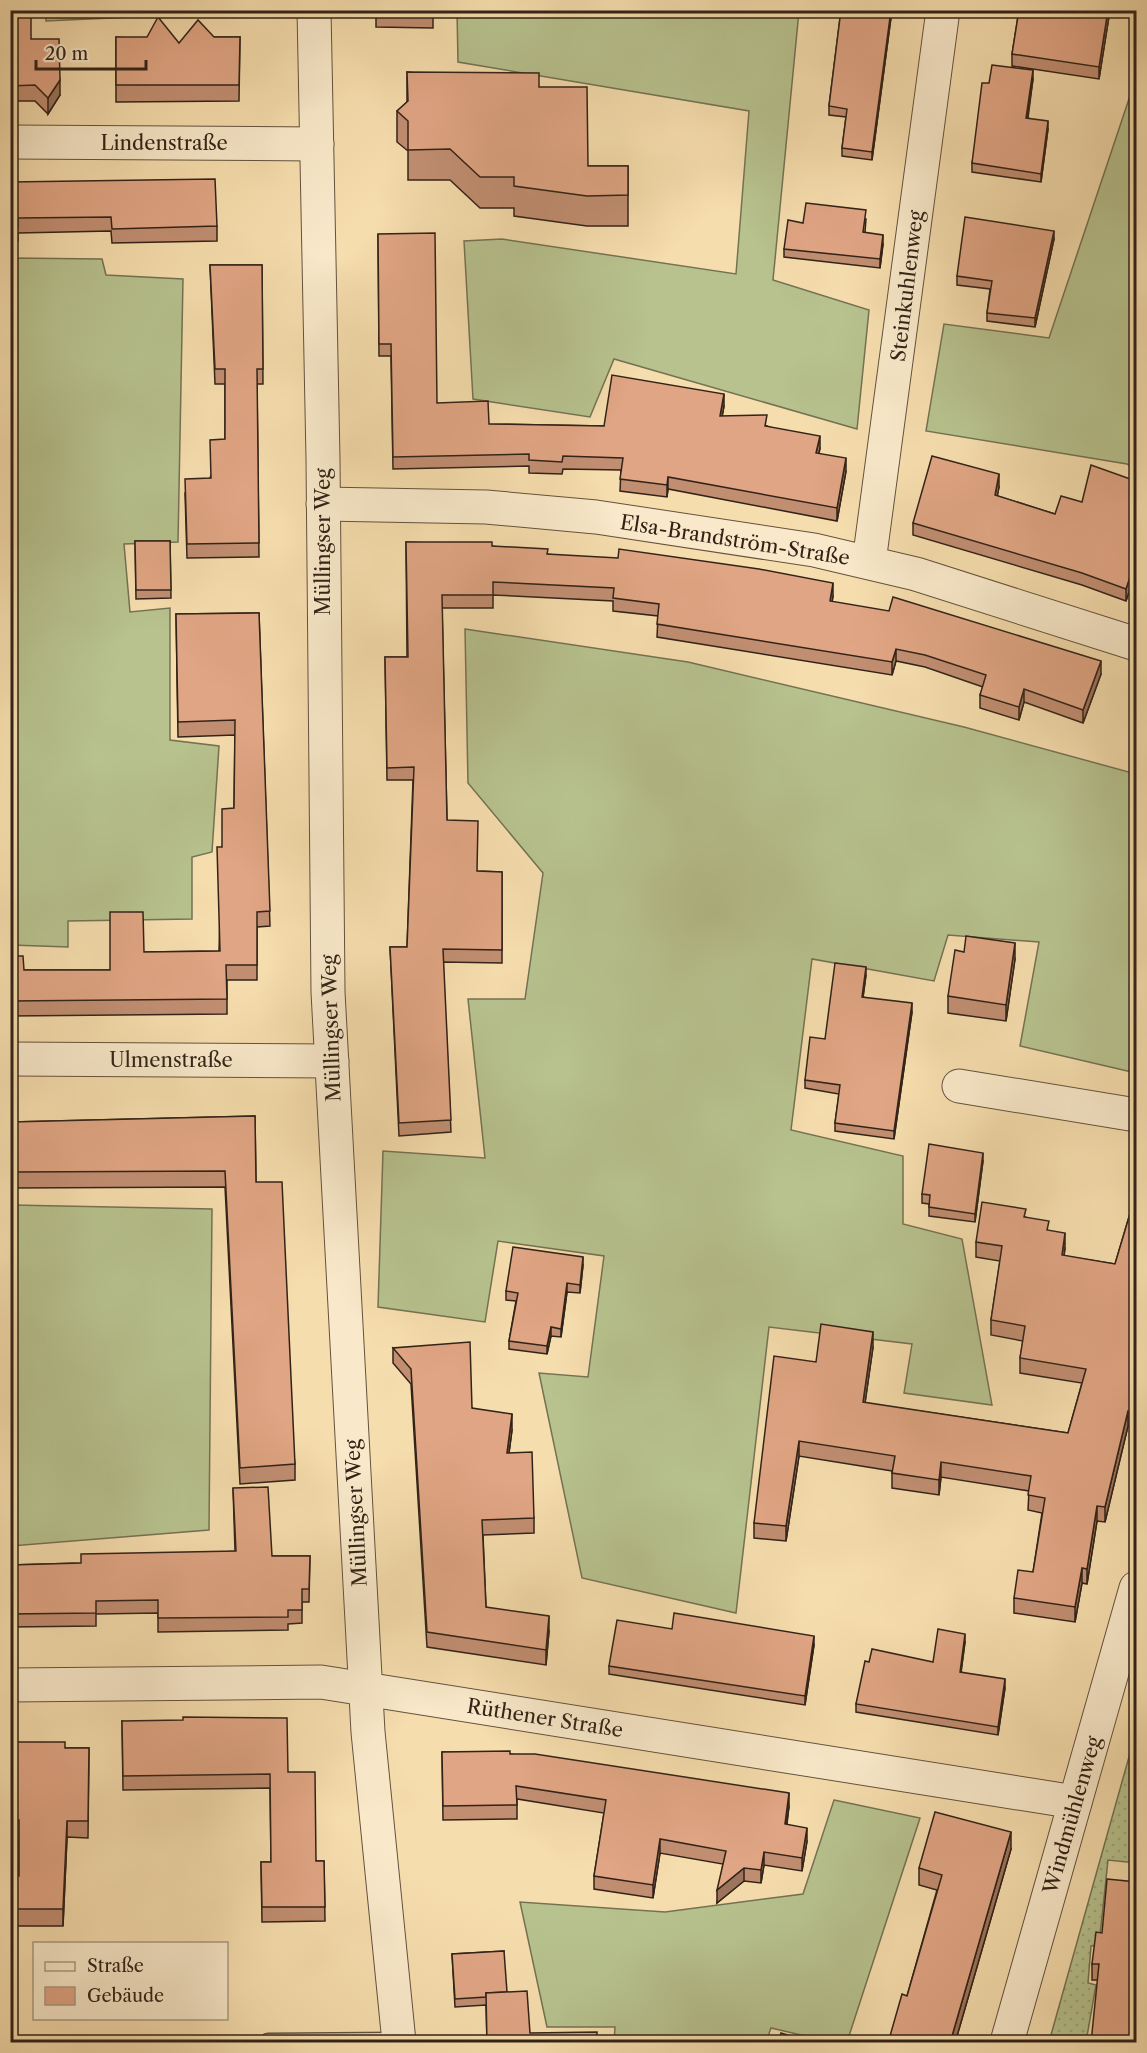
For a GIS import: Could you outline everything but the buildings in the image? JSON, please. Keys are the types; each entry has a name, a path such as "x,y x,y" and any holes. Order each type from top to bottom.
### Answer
{"street":[{"name":"Müllingser Weg","path":"314,10 323,504 328,992 366,1687 399,2042"},
{"name":"Steinkuhlenweg","path":"869,562 943,10"},
{"name":"Lindenstraße","path":"10,142 317,144"},
{"name":"Elsa-Brandström-Straße","path":"323,504 486,507 596,517 814,550 916,574 1137,644"},
{"name":"Ulmenstraße","path":"10,1059 332,1061"},
{"path":"959,1086 1137,1115"},
{"name":"Windmühlenweg","path":"1007,2043 1137,1588"},
{"name":"Rüthener Straße","path":"10,1685 321,1682 366,1687 461,1705 1076,1802"}],"lane":[{"path":"268,2043 399,2042"}],"green space":[{"path":"199,10 199,14 46,21 45,11"},
{"path":"457,11 799,11 773,280 869,310 857,429 614,359 590,417 473,399 464,241 502,239 736,274 749,111 458,62"},
{"path":"1136,78 1136,470 1127,464 926,431 944,324 1049,338"},
{"path":"11,258 102,259 106,275 183,279 178,542 124,544 130,612 170,608 170,740 219,746 212,852 192,857 192,919 68,921 68,947 11,945"},
{"path":"465,629 688,662 964,727 1136,774 1136,1073 1020,1046 1039,942 948,935 934,981 812,959 791,1130 903,1156 903,1224 962,1239 992,1405 904,1393 912,1344 769,1327 736,1613 582,1578 539,1373 588,1377 604,1256 498,1241 485,1322 378,1307 383,1151 485,1158 468,999 525,999 543,873 468,783"},
{"path":"11,1205 212,1209 209,1530 11,1546"},
{"path":"1136,1732 1136,1863 1108,1860 1099,1945 1091,1946 1088,1983 1096,1985 1086,2042 1049,2042"},
{"path":"834,1800 920,1818 847,2042 831,2042 771,2028 766,2042 614,2042 615,2027 547,2027 520,1902 665,1912 803,1894"}]}
